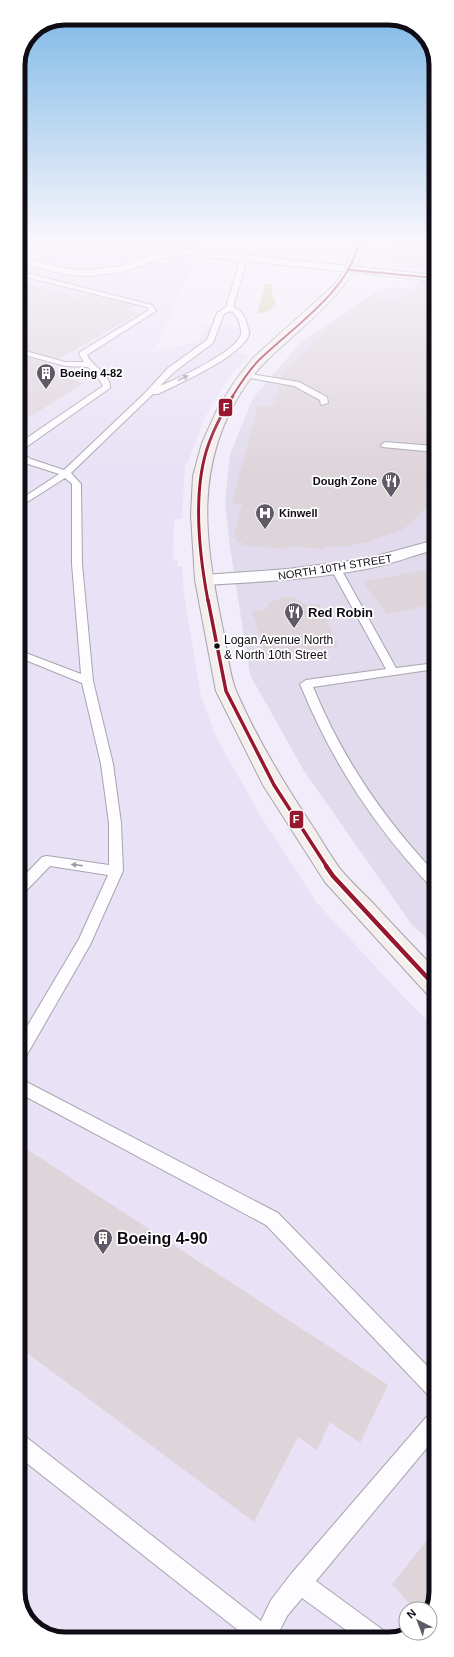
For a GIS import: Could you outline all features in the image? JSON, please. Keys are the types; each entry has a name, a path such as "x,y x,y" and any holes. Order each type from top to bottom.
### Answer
{"main road":[{"path":"306,316 258,361 224,410 212,436 201,476 199,515 204,580 226,692 274,785 333,876 429,979"}],"street":[{"name":"NORTH 10TH STREET","path":"416,548 429,535"},
{"name":"NORTH 10TH STREET","path":"204,580 282,576 336,569 397,557 416,548 429,546"}],"lane":[{"path":"25,443 107,386 106,380 85,361 83,354 145,316"},
{"path":"25,500 66,473 148,395 171,370 210,341 220,316"},
{"path":"148,395 211,364 239,342 245,333 241,316"},
{"path":"212,338 222,344 239,342"},
{"path":"25,353 65,364 89,364"},
{"path":"248,375 296,384 324,399 324,403"},
{"path":"385,445 429,448"},
{"path":"25,459 66,473 76,484 76,564 87,681 107,764 115,823 116,871 85,941 25,1043"},
{"path":"336,569 393,672"},
{"path":"25,656 87,681"},
{"path":"429,667 306,684 335,751 357,787 384,825 429,875"},
{"path":"25,882 47,861 116,871"},
{"path":"25,1088 272,1219 429,1381"},
{"path":"268,1632 279,1608 299,1582 429,1429"},
{"path":"25,1449 257,1632"},
{"path":"299,1582 367,1632"}],"shaded area":[{"path":"25,316 170,316 158,344 153,351 198,342 204,326 254,328 248,341 235,352 248,355 228,379 205,417 185,466 182,518 174,519 173,561 178,561 177,566 182,566 184,594 201,696 216,737 262,818 317,903 398,991 429,1022 428,1601 398,1601 398,1630 389,1632 63,1632 55,1631 43,1625 30,1612 28,1607 25,1592"},
{"path":"339,316 429,316 429,941 412,925 304,771 250,675 230,547 225,503 230,454 253,398 301,342"}],"building":[{"path":"25,316 133,316 58,359 25,350"},
{"path":"340,316 429,316 429,444 385,440 380,445 382,448 429,453 426,508 404,529 368,542 348,546 325,547 325,549 287,546 286,549 242,545 242,542 236,542 237,538 233,538 242,504 232,504 258,406 272,407 279,385 294,387 319,401 320,406 329,404 328,396 300,381 281,378 283,371 314,344 309,343"},
{"name":"Boeing 4-82","path":"25,357 50,363 38,370 84,383 25,420"},
{"path":"429,569 429,605 387,614 363,582"},
{"name":"Red Robin","path":"283,597 293,597 307,605 320,604 338,647 265,655 252,611 265,610 268,603"},
{"name":"Boeing 4-90","path":"28,1150 388,1385 360,1443 330,1422 317,1450 298,1437 254,1522 25,1351 25,1154"},
{"path":"429,1538 429,1592 428,1601 407,1601 392,1584"}],"transit line":[{"name":"F","path":"306,316 258,361 240,384 224,410 209,443 201,476 199,515 204,580 226,691 274,785 333,876 429,979"}],"place":[{"name":"Boeing 4-82","path":"46,390"},
{"name":"Dough Zone","path":"391,498"},
{"name":"Kinwell","path":"265,530"},
{"name":"Red Robin","path":"294,629"},
{"name":"Logan Avenue North & North 10th Street","path":"217,646"},
{"name":"Boeing 4-90","path":"103,1255"}]}
